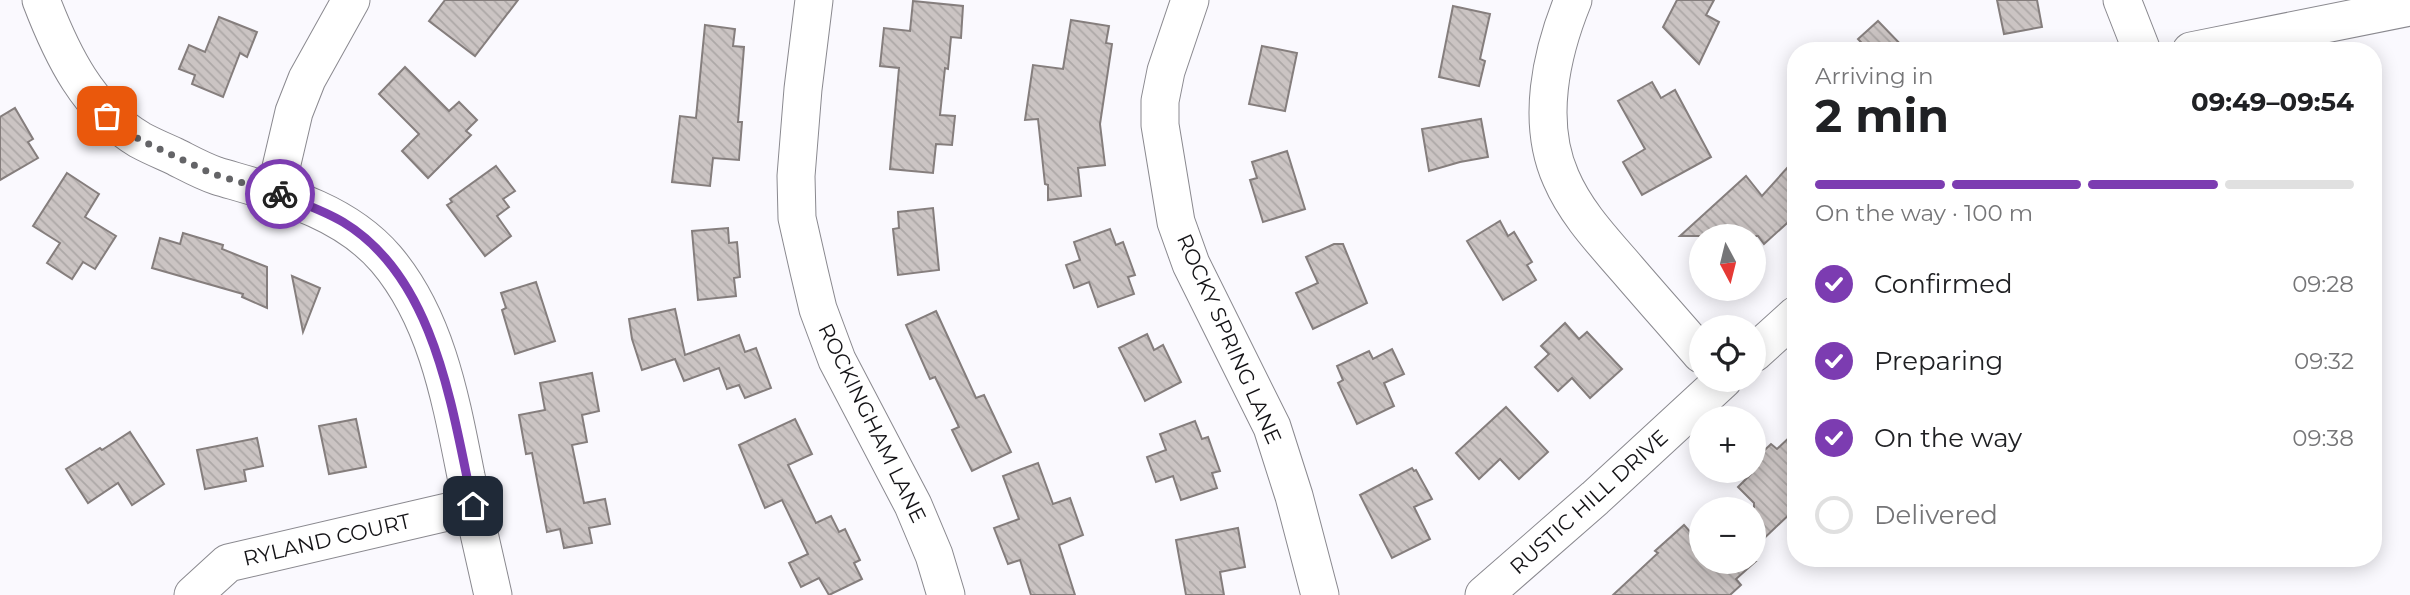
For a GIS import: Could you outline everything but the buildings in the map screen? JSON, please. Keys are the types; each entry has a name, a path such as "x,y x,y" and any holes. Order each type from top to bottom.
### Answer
{"street":[{"path":"41,0 70,66 107,116 140,140 213,174 309,205 344,223 386,259 400,278 434,344 449,395 493,595"},
{"path":"275,193 294,112 307,79 351,0"},
{"name":"ROCKINGHAM LANE","path":"814,0 796,176 797,218 808,271 818,309 837,360 913,505 934,555 946,595"},
{"name":"ROCKY SPRING LANE","path":"1190,0 1166,71 1160,101 1160,125 1176,222 1191,264 1272,427 1294,496 1320,595"},
{"path":"1573,0 1562,26 1555,55 1547,116 1551,145 1560,176 1582,218 1689,340"},
{"path":"2122,0 2138,42"},
{"path":"2236,42 2410,7"},
{"path":"1766,342 1787,323"},
{"name":"RUSTIC HILL DRIVE","path":"1484,595 1710,392"},
{"name":"RYLAND COURT","path":"193,595 228,563 473,506"}],"way so far":[{"path":"107,116 140,140 213,174 280,194"}],"route":[{"path":"280,194 344,223 386,259 400,278 434,344 449,395 473,506"}]}
